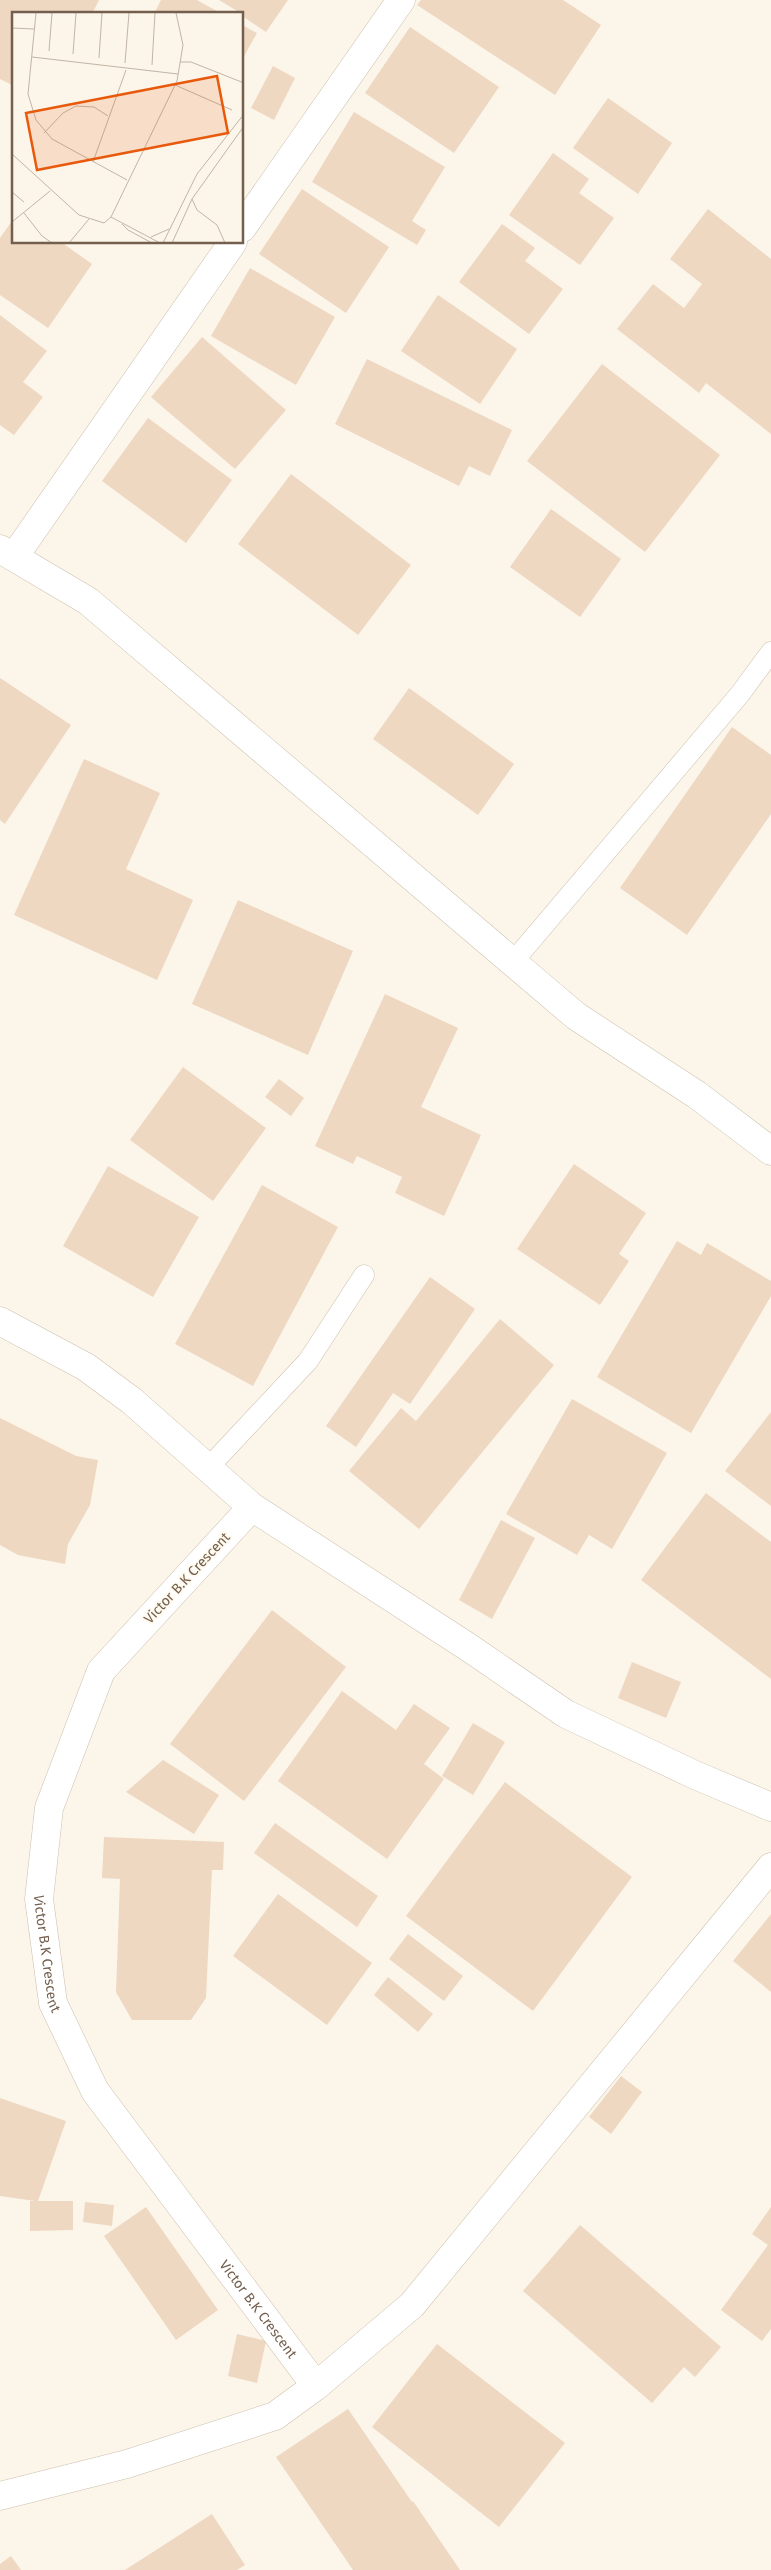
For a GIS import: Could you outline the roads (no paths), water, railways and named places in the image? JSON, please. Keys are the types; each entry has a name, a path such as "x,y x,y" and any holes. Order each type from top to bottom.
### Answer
{"street":[{"path":"244,225 402,0"},
{"path":"232,244 7,553 88,601 576,1016 697,1095 771,1152"},
{"path":"0,1321 86,1367 132,1401 252,1507 468,1647 566,1714 695,1775 771,1807"},
{"name":"Victor B.K Crescent","path":"252,1507 101,1671 49,1808 39,1899 53,2003 95,2091 316,2386"},
{"path":"0,2496 126,2464 274,2416 316,2386 412,2304 771,1867"}],"lane":[{"path":"512,963 740,694 771,652"},
{"path":"208,1468 308,1361 364,1275"}]}
